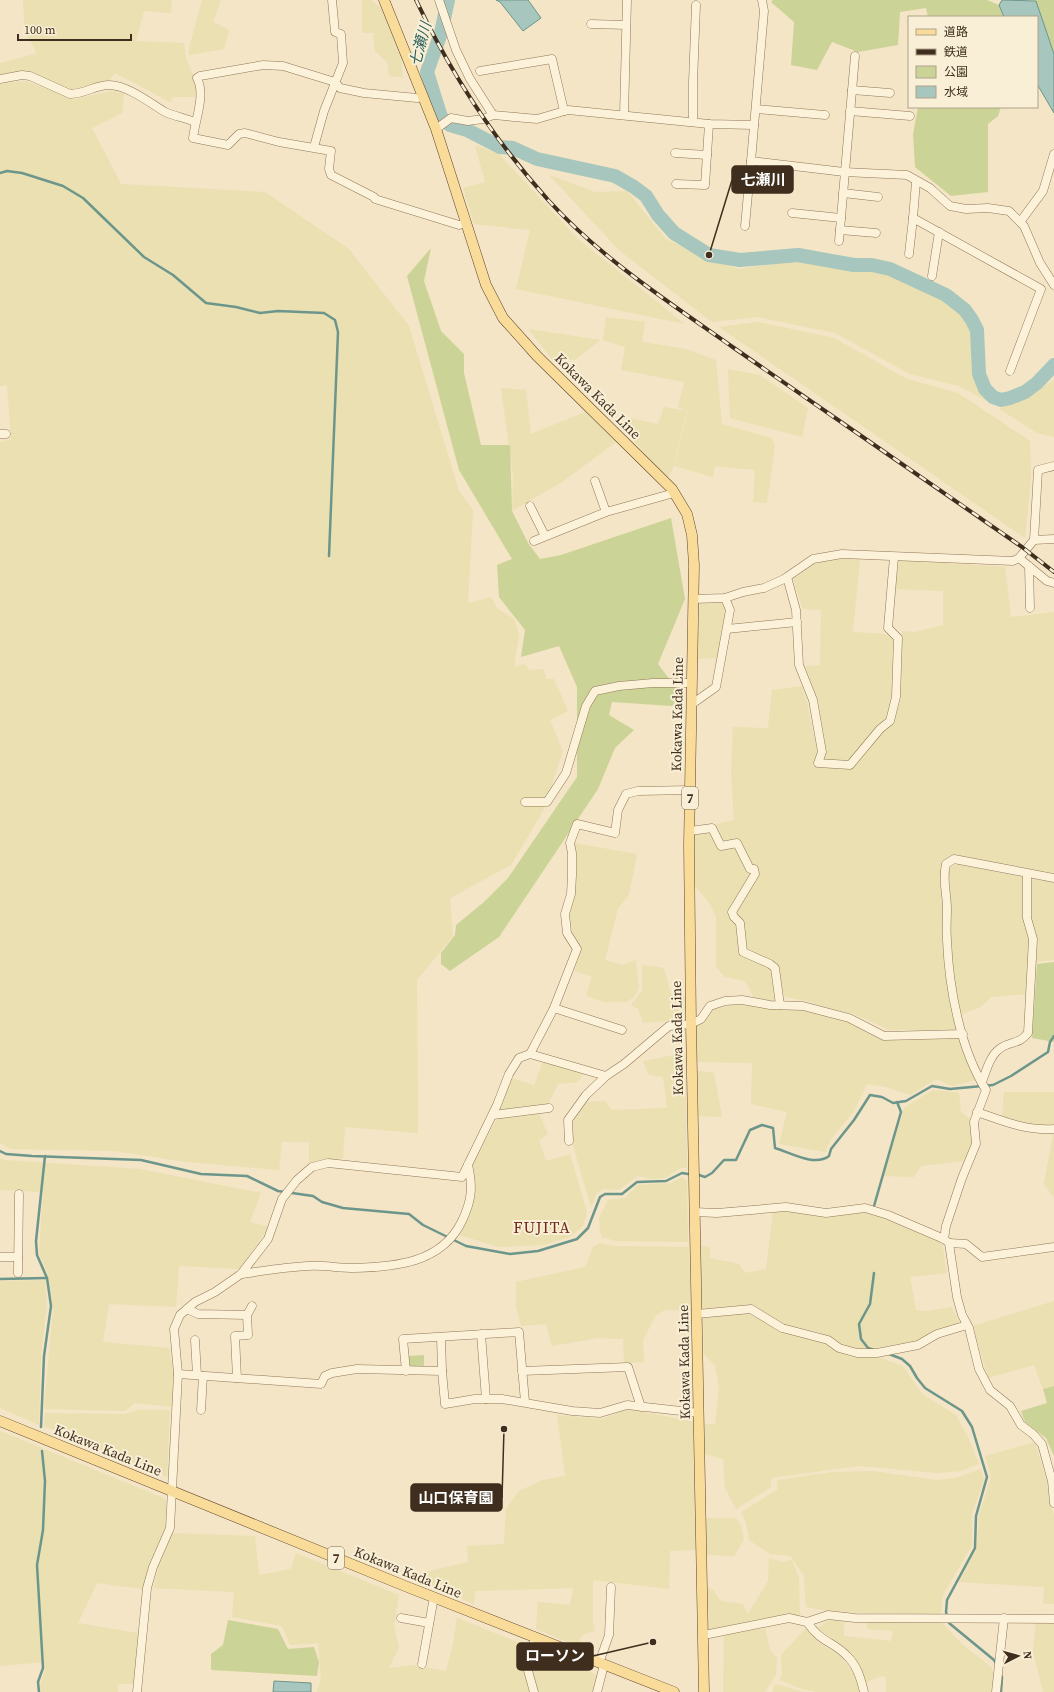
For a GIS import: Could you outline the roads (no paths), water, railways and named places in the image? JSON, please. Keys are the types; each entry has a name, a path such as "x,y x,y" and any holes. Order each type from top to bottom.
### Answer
{"main road":[{"name":"Kokawa Kada Line","path":"384,0 436,128 486,285 503,318 537,356 674,493 687,514 692,535 694,565 690,790 691,1024 704,1692"},
{"name":"Kokawa Kada Line","path":"0,1421 535,1638 674,1692"}],"street":[{"path":"314,146 324,111 343,63 341,34 335,32 332,0"},
{"path":"439,0 456,50 470,79 493,115"},
{"path":"624,115 627,0"},
{"path":"745,226 764,11 762,0"},
{"path":"694,122 693,82 696,5"},
{"path":"591,24 626,25"},
{"path":"839,242 855,56"},
{"path":"480,71 552,59 564,110"},
{"path":"423,97 417,98 364,93 340,88 335,82 283,66 263,65 200,76 197,78 201,90 201,98 193,138 225,145 232,143 242,133 279,142 314,146 331,150 329,169 331,175 374,197 375,199 459,225 466,223"},
{"path":"0,79 22,75 30,76 70,94 77,94 89,88 110,85 141,97 167,112 195,122"},
{"path":"852,90 890,93"},
{"path":"756,109 825,115"},
{"path":"436,128 450,118 468,121 483,119 493,115 537,118 564,110 709,124 754,126"},
{"path":"850,111 910,116"},
{"path":"676,184 705,186 709,124"},
{"path":"675,153 707,156"},
{"path":"1020,222 1043,191 1054,154"},
{"path":"751,161 844,172 907,175 916,182 930,188 950,206 966,209 988,208 1009,211 1024,226 1040,263 1054,285"},
{"path":"909,254 916,182"},
{"path":"843,194 878,197"},
{"path":"792,214 841,218"},
{"path":"913,218 1041,289 1010,371"},
{"path":"840,230 876,233"},
{"path":"932,276 938,232"},
{"path":"693,599 726,598 743,592 764,588 787,577 813,559 842,554 1013,561 1019,558 1034,540 1038,470 1054,466"},
{"path":"595,480 606,512"},
{"path":"534,540 606,512 674,493"},
{"path":"530,506 545,536"},
{"path":"1034,540 1054,539"},
{"path":"787,577 796,610 799,665 812,700 822,752 818,763 850,765 880,729 890,721 896,697 898,638 888,628 894,557"},
{"path":"1019,558 1047,580 1054,583"},
{"path":"1029,566 1030,608"},
{"path":"692,704 716,687 730,610 726,598"},
{"path":"727,629 796,622"},
{"path":"525,802 547,802 566,773 586,706 595,691 646,684 692,683"},
{"path":"530,1054 554,1008 577,949 567,933 565,914 571,894 572,853 570,843 577,824 615,833 618,810 626,794 638,791 690,790"},
{"path":"690,831 712,828 721,846 737,843 750,869 754,869 755,874 732,912 734,917 740,923 743,952 770,964 775,968 780,1005"},
{"path":"1054,878 954,859 946,864 943,875 947,907 946,940 952,994 963,1034 986,1090 974,1122 976,1144 962,1178 946,1226 947,1241 957,1297 962,1315 967,1325 979,1369 990,1390 1010,1406 1021,1425 1033,1434 1042,1444 1052,1480 1054,1503"},
{"path":"982,1082 993,1055 1003,1046 1022,1040 1028,1033 1033,939 1028,918 1027,874"},
{"path":"569,1141 568,1120 586,1095 606,1076 624,1064 669,1026 691,1024 701,1019 710,1006 725,1001 742,1000 780,1005 803,1006 849,1018 884,1036 963,1034"},
{"path":"554,1008 622,1030"},
{"path":"137,1692 147,1588 153,1567 170,1528 178,1374 174,1328 180,1315 195,1302 215,1292 241,1274 268,1239 282,1199 302,1174 312,1167 328,1163 462,1177 492,1115 509,1074 519,1058 530,1054 606,1076"},
{"path":"492,1115 549,1108"},
{"path":"977,1112 1018,1127 1041,1130 1054,1129"},
{"path":"241,1274 308,1266 354,1268 394,1265 423,1257 439,1250 454,1235 468,1210 472,1185 468,1165"},
{"path":"18,1273 19,1194"},
{"path":"694,1212 717,1213 786,1207 826,1213 865,1208 888,1215 947,1241 966,1244 982,1257 1054,1247"},
{"path":"0,1257 18,1257"},
{"path":"237,1378 235,1336 248,1335 247,1314 252,1306"},
{"path":"697,1314 751,1308 782,1328 828,1340 839,1348 857,1353 876,1353 918,1345 937,1334 967,1325"},
{"path":"187,1309 198,1314 247,1314"},
{"path":"406,1371 403,1339 519,1332 525,1402"},
{"path":"481,1334 486,1399"},
{"path":"441,1337 445,1404 486,1399 525,1402 572,1411 600,1413 627,1405 699,1413"},
{"path":"196,1340 200,1376 201,1410"},
{"path":"522,1371 628,1367 641,1407"},
{"path":"178,1374 321,1384 325,1376 332,1373 358,1369 442,1371"},
{"path":"597,1692 601,1664 609,1635 611,1587"},
{"path":"422,1664 434,1597"},
{"path":"704,1635 790,1618 808,1622 828,1615 855,1618 1054,1619"},
{"path":"401,1618 429,1623"},
{"path":"996,1692 1004,1618"},
{"path":"808,1622 822,1640 848,1656 861,1678 864,1692"},
{"path":"534,1692 527,1667 535,1638"}],"water":[{"path":"496,0 528,0 541,18 523,31 500,2"},
{"path":"1002,0 1036,1 1054,54 1054,113 1038,86 1038,16 1004,16 999,5"},
{"path":"274,1681 311,1683 311,1692 273,1692"}],"waterway":[{"name":"七瀬川","path":"448,0 441,33 427,72 441,117 450,125 467,130 500,147 513,148 537,159 615,176 646,196 658,215 674,233 709,255 740,260 798,255 854,265 872,265 890,269 946,295 965,310 977,330 979,374 985,389 993,397 1001,400 1025,392 1037,383 1054,365"},
{"path":"0,173 7,171 22,173 63,186 83,198 144,257 173,275 206,303 236,307 260,313 278,311 324,313 335,320 338,332 329,556"},
{"path":"699,1175 705,1177 712,1173 724,1160 736,1160 750,1130 762,1125 773,1128 775,1148 810,1160 823,1159 829,1156 831,1149 854,1120 870,1095 882,1097 893,1103 906,1101 932,1086 950,1089 993,1085 1011,1076 1048,1052 1050,1042 1054,1036"},
{"path":"874,1206 901,1112 897,1102"},
{"path":"0,1151 6,1154 32,1156 141,1160 201,1174 247,1176 278,1191 313,1196 322,1202 343,1208 409,1214 423,1225 466,1246 510,1254 538,1251 577,1239 588,1228 600,1197 605,1194 622,1194 637,1182 666,1181 682,1173 688,1174"},
{"path":"41,1427 44,1356 51,1306 47,1278 37,1255 36,1241 45,1156"},
{"path":"874,1273 870,1304 859,1324 861,1339 868,1348 874,1350"},
{"path":"0,1279 47,1278"},
{"path":"889,1354 902,1359 910,1366 925,1388 962,1411 972,1427 987,1477 976,1516 975,1548 947,1600 946,1612 949,1623 994,1660 997,1665"},
{"path":"39,1692 38,1682 43,1668 37,1565 43,1530 45,1481 42,1451"},
{"path":"1000,1673 1002,1677 1001,1692"}],"railway":[{"path":"416,0 459,80 492,130 549,201 591,242 661,297 1022,547 1054,572"}],"place":[{"name":"七瀬川","path":"709,255"},
{"name":"山口保育園","path":"504,1429"},
{"name":"ローソン","path":"653,1642"}],"district":[{"name":"FUJITA","path":"542,1227"}]}
